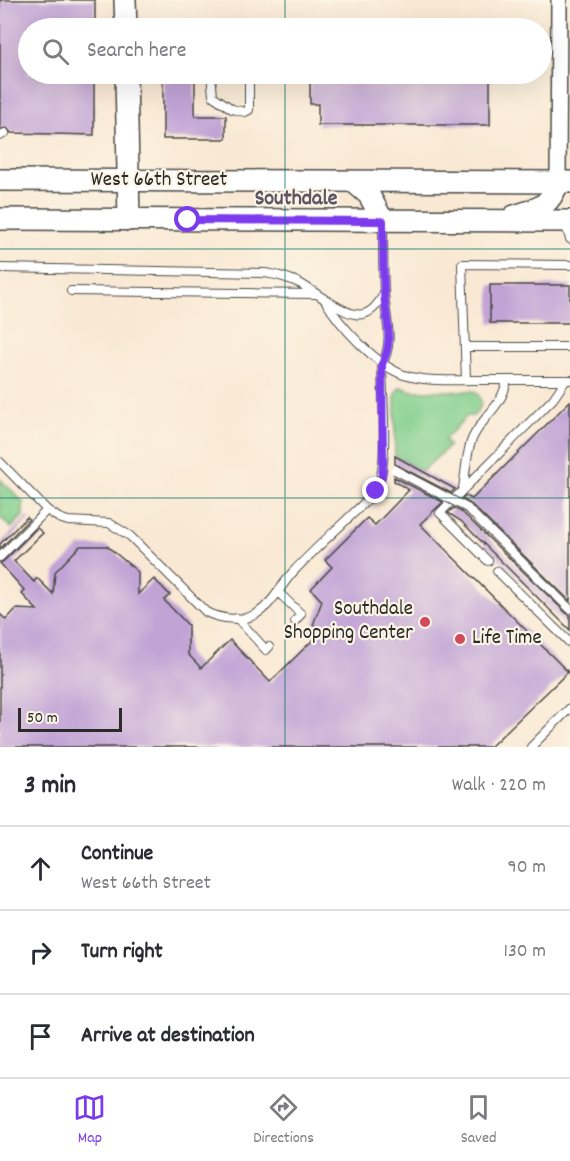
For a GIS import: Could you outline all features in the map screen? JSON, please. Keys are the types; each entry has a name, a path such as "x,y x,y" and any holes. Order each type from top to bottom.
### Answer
{"main road":[{"path":"126,0 126,18"},
{"path":"126,84 129,220"},
{"name":"West 66th Street","path":"0,180 564,182"},
{"path":"354,182 369,195 383,221"},
{"path":"494,222 536,210 554,196 564,182"},
{"name":"West 66th Street","path":"0,219 494,222 568,227"}],"street":[{"path":"559,0 564,182"}],"lane":[{"path":"212,84 213,96 232,109 245,112 249,110 249,84"},
{"path":"0,462 47,510 68,521 106,523 130,536 206,612 222,617 237,618 256,614 278,592 292,573 376,491 382,475 382,364 388,353 389,344 384,294 383,221"},
{"path":"466,380 462,264 570,265"},
{"path":"0,268 265,273 284,276 300,283 355,314 368,313 374,309 384,294"},
{"path":"71,291 320,296"},
{"path":"320,296 335,317 382,364 413,378 568,380"},
{"path":"465,347 570,347"},
{"path":"463,489 473,435 499,403 505,393 507,380"},
{"path":"488,561 440,513 553,399 568,380"},
{"path":"383,464 467,508 570,609"},
{"path":"0,556 47,510"},
{"path":"497,571 570,643"},
{"path":"278,592 301,614 295,621"},
{"path":"237,618 266,650 269,647"},
{"path":"531,747 570,708"}],"green space":[{"path":"400,387 412,391 472,391 476,392 480,398 481,404 478,410 473,416 467,416 445,439 449,446 422,471 395,456 395,394"},
{"path":"0,479 23,502 23,516 11,528 0,517"}],"building":[{"path":"0,0 95,0 95,18 18,18 18,84 94,84 94,135 11,133 7,128 0,129"},
{"path":"163,84 195,84 195,116 226,116 226,139 163,139"},
{"path":"310,84 490,84 490,125 318,125 318,104 310,104"},
{"path":"490,285 570,285 570,323 490,323"},
{"path":"570,401 570,601 471,504 462,499 466,496 472,499"},
{"path":"395,456 455,489 451,493 395,464"},
{"name":"Southdale Shopping Center","path":"394,477 443,502 420,524 568,672 490,747 0,747 0,614 6,620 16,609 37,610 22,594 25,591 0,563 37,528 43,533 14,561 34,582 37,578 53,594 55,572 80,546 107,546 138,572 138,594 154,579 170,595 164,600 188,625 188,654 201,668 230,640 270,682 324,629 313,625 322,601 311,589 332,567 325,560 367,518 375,525 409,490 394,481"},
{"path":"454,508 463,513 570,615 570,630 461,521 448,513"},
{"path":"27,517 29,519 0,549 0,544"}],"place":[{"name":"Southdale Shopping Center","path":"425,622"},
{"name":"Life Time","path":"460,639"}],"district":[{"name":"Southdale","path":"296,199"}],"route":[{"path":"188,220 383,221 384,294 389,344 388,353 382,364 383,464 380,483 376,491"}]}
